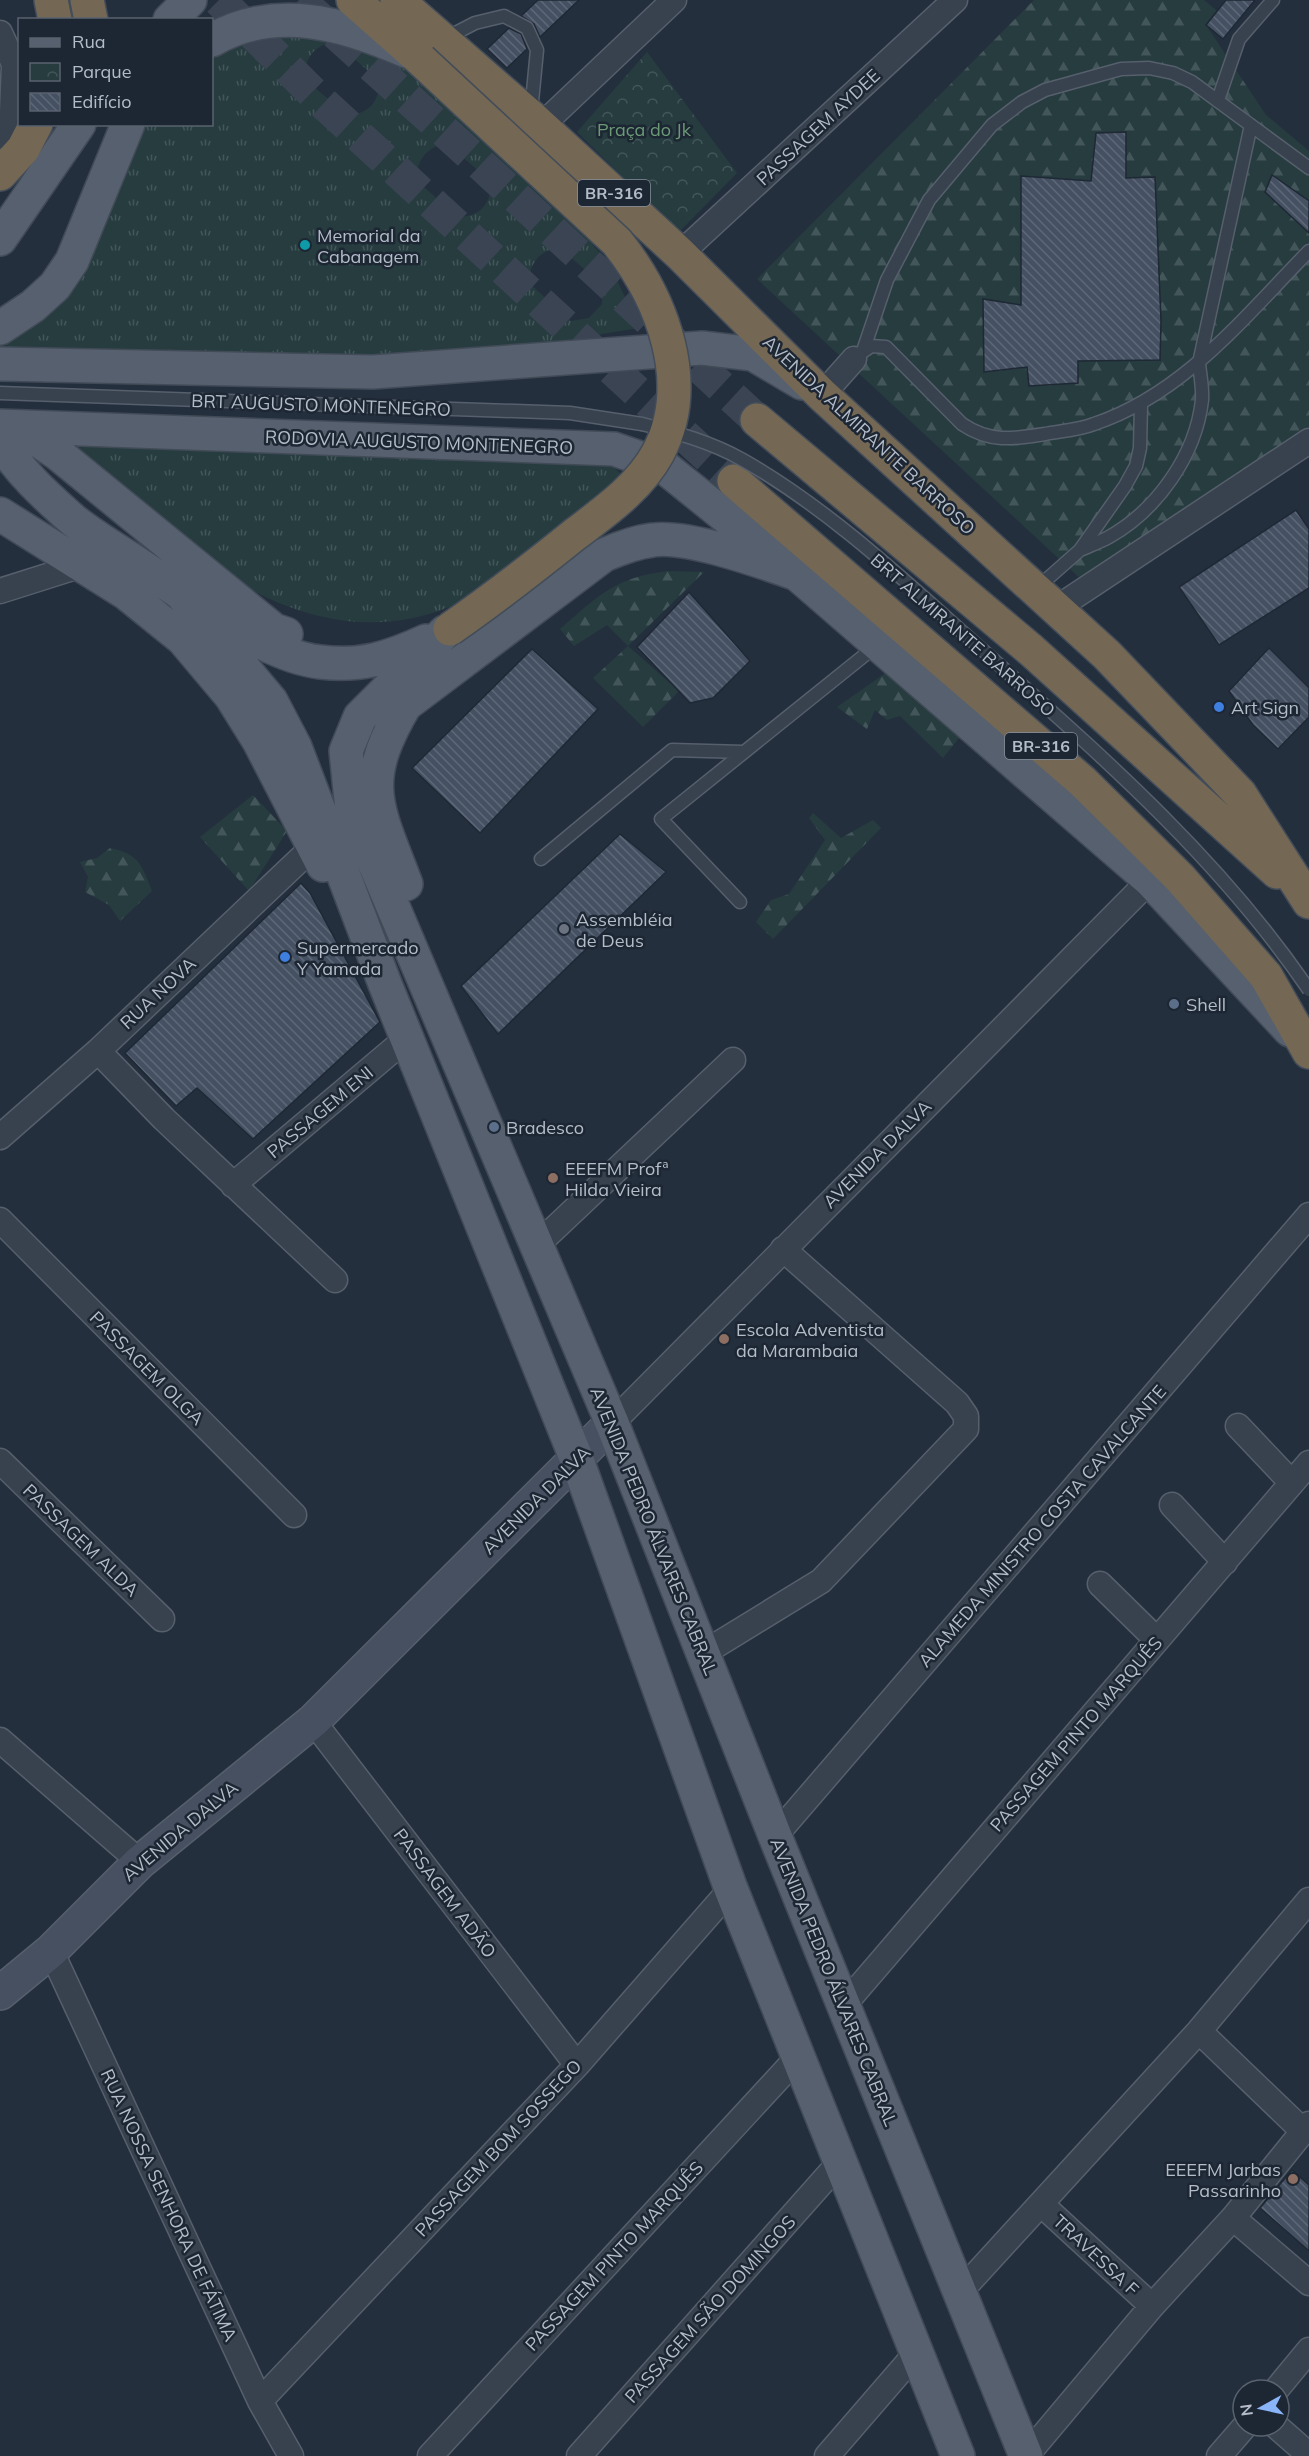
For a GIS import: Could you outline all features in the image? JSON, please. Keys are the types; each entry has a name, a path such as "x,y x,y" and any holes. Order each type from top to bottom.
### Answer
{"highway":[{"path":"51,0 55,18"},
{"path":"87,0 91,18"},
{"path":"353,0 426,52 617,242 638,269 659,310 673,371 671,414 658,454 642,476 615,503 497,597 448,631"},
{"name":"AVENIDA ALMIRANTE BARROSO","path":"397,0 426,52 536,121 680,254 822,395 1107,655 1240,794 1308,900"},
{"path":"0,174 23,149 35,126"},
{"name":"AVENIDA ALMIRANTE BARROSO","path":"757,420 1031,650 1308,900"},
{"name":"BR-316","path":"734,481 888,634 1083,782 1180,878 1266,976 1308,1051"}],"main road":[{"path":"172,18 190,0"},
{"path":"213,39 229,30 272,20 323,21 363,31 426,52"},
{"path":"0,238 78,126"},
{"path":"0,328 33,306 55,286 72,261 127,126"},
{"path":"0,364 373,372 702,348 753,354 822,395"},
{"path":"7,431 57,453 274,630 311,644 343,647 392,643 448,631"},
{"path":"7,431 24,472 75,521 242,632 289,653 318,662 344,663 388,658 448,631"},
{"name":"RODOVIA AUGUSTO MONTENEGRO","path":"7,431 614,449 663,466 797,574 888,634 1150,880 1308,1051"},
{"path":"0,514 126,593 183,639 209,669 231,696 259,741 385,984"},
{"path":"476,1099 469,1046 379,813 374,789 385,738 405,705 577,573 604,555 630,544 656,539 691,544 727,551 797,574"},
{"path":"178,590 271,701 290,738 341,862 385,984 577,1460 731,1889 958,2456"},
{"name":"AVENIDA PEDRO ÁLVARES CABRAL","path":"448,631 360,717 346,751 352,810 612,1423 843,2006 1026,2456"}],"street":[{"path":"536,121 674,0"},
{"name":"PASSAGEM AYDEE","path":"680,254 955,0"},
{"path":"0,33 14,64 12,113 0,136"},
{"path":"822,395 859,355"},
{"path":"1046,598 1309,441"},
{"path":"0,591 82,565"},
{"name":"RUA NOVA","path":"0,1137 98,1051 313,847"},
{"name":"AVENIDA DALVA","path":"0,1993 51,1951 140,1862 313,1721 577,1460 1150,880"},
{"name":"PASSAGEM ENI","path":"233,1185 407,1038"},
{"path":"98,1051 164,1119 335,1280"},
{"path":"537,1245 733,1060"},
{"name":"ALAMEDA MINISTRO COSTA CAVALCANTE","path":"775,1836 1309,1215"},
{"name":"PASSAGEM OLGA","path":"0,1220 294,1515"},
{"path":"702,1654 821,1581 966,1429 966,1416 957,1403 783,1249"},
{"path":"1238,1426 1292,1484"},
{"name":"PASSAGEM ALDA","path":"0,1461 162,1619"},
{"name":"PASSAGEM PINTO MARQUÊS","path":"843,2006 1309,1463"},
{"path":"1172,1505 1225,1562"},
{"path":"1100,1584 1157,1640"},
{"name":"PASSAGEM ADÃO","path":"313,1721 577,2065"},
{"path":"0,1740 140,1862"},
{"name":"PASSAGEM BOM SOSSEGO","path":"260,2401 577,2065 731,1889"},
{"path":"959,2293 1199,2031 1309,1900"},
{"name":"RUA NOSSA SENHORA DE FÁTIMA","path":"51,1951 260,2401 291,2456"},
{"path":"1026,2456 1152,2306 1233,2218 1306,2127 1199,2031"},
{"name":"PASSAGEM PINTO MARQUÊS","path":"430,2456 799,2056"},
{"name":"PASSAGEM SÃO DOMINGOS","path":"579,2456 840,2162"},
{"name":"TRAVESSA F","path":"1041,2204 1152,2306"},
{"path":"1233,2218 1309,2283"},
{"path":"1286,2378 1309,2350"},
{"path":"827,2456 917,2352"},
{"path":"1220,2456 1235,2438"},
{"path":"1290,2438 1309,2455"}],"lane":[{"path":"1218,100 1239,39 1273,0"},
{"path":"426,52 475,23 504,16 526,28 537,50 536,121"},
{"path":"859,355 887,280 929,200 992,125 1022,102 1068,82 1121,69 1149,68 1173,73 1192,82 1218,100 1309,168"},
{"path":"1080,550 1109,537 1138,516 1174,477 1192,437 1202,400 1199,363 1251,125"},
{"path":"859,355 871,346 886,347 962,424 976,434 992,439 1012,439 1093,425 1141,404 1199,363 1309,251"},
{"name":"BRT AUGUSTO MONTENEGRO","path":"0,393 570,414 642,424"},
{"path":"1046,598 1125,486 1136,466 1142,426 1141,404"},
{"name":"BRT ALMIRANTE BARROSO","path":"642,424 702,440 743,460 794,492 902,579 1148,800 1229,885 1273,937 1309,990"},
{"path":"740,902 661,819 888,634"},
{"path":"541,859 672,750 742,752"}],"green space":[{"path":"1034,0 1204,0 1217,11 1206,25 1266,115 1309,151 1309,433 1083,581 757,279"},
{"path":"308,31 405,64 583,233 611,267 639,328 490,352 386,358 222,357 4,347 28,328 89,256 113,206 143,126 213,126 213,50","holes":["328,43 337,43 378,80 375,101 361,113 346,115 305,79 307,61 313,52","440,145 449,145 490,181 487,202 479,211 458,217 417,181 419,163 422,158","552,249 561,249 603,285 602,304 589,318 571,321 530,284 530,272 534,262"]},
{"name":"Praça do Jk","path":"647,52 737,173 679,232 577,132"},
{"path":"66,441 575,458 612,466 624,477 456,604 422,616 396,621 369,622 316,615 265,597 241,584"},
{"path":"668,571 704,572 628,646 607,625 574,646 560,629 597,598 620,583"},
{"path":"628,646 679,691 643,727 593,678"},
{"path":"887,672 963,733 943,758 900,716 887,720 875,710 867,729 837,707"},
{"path":"253,795 287,831 249,891 200,837"},
{"path":"813,813 841,838 873,820 881,828 773,939 756,922 771,900 789,894 825,840 809,818"},
{"path":"110,848 133,857 138,862 152,891 120,921 109,905 85,892 88,877 80,862 97,858"}],"building":[{"path":"538,0 579,0 540,37 534,24 521,16"},
{"path":"1226,0 1255,0 1223,39 1206,25"},
{"path":"509,28 521,34 527,49 507,68 487,49"},
{"path":"1126,132 1126,178 1155,177 1161,321 1160,360 1078,361 1078,383 1029,386 1027,367 984,372 983,299 1021,305 1021,176 1091,181 1096,133"},
{"path":"1272,175 1309,201 1309,233 1265,192"},
{"path":"1296,510 1309,529 1309,588 1219,645 1179,587"},
{"path":"689,592 750,661 713,698 690,703 637,647"},
{"path":"1269,648 1309,688 1309,717 1278,749 1253,725 1229,691"},
{"path":"532,649 598,709 480,833 412,768"},
{"name":"Assembléia de Deus","path":"620,834 666,872 498,1034 461,986"},
{"name":"Supermercado Y Yamada","path":"301,883 310,893 380,1022 253,1139 197,1088 176,1106 125,1053"},
{"path":"1292,2170 1309,2185 1309,2251 1260,2208"}],"tunnel":[{"path":"219,0 322,102 734,481"},
{"path":"299,0 474,158 757,420"}],"place":[{"name":"Memorial da Cabanagem","path":"305,245"},
{"name":"Art Sign","path":"1219,707"},
{"name":"Assembléia de Deus","path":"564,929"},
{"name":"Supermercado Y Yamada","path":"285,957"},
{"name":"Shell","path":"1174,1004"},
{"name":"Bradesco","path":"494,1127"},
{"name":"EEEFM Profª Hilda Vieira","path":"553,1178"},
{"name":"Escola Adventista da Marambaia","path":"724,1339"},
{"name":"EEEFM Jarbas Passarinho","path":"1293,2179"}]}
